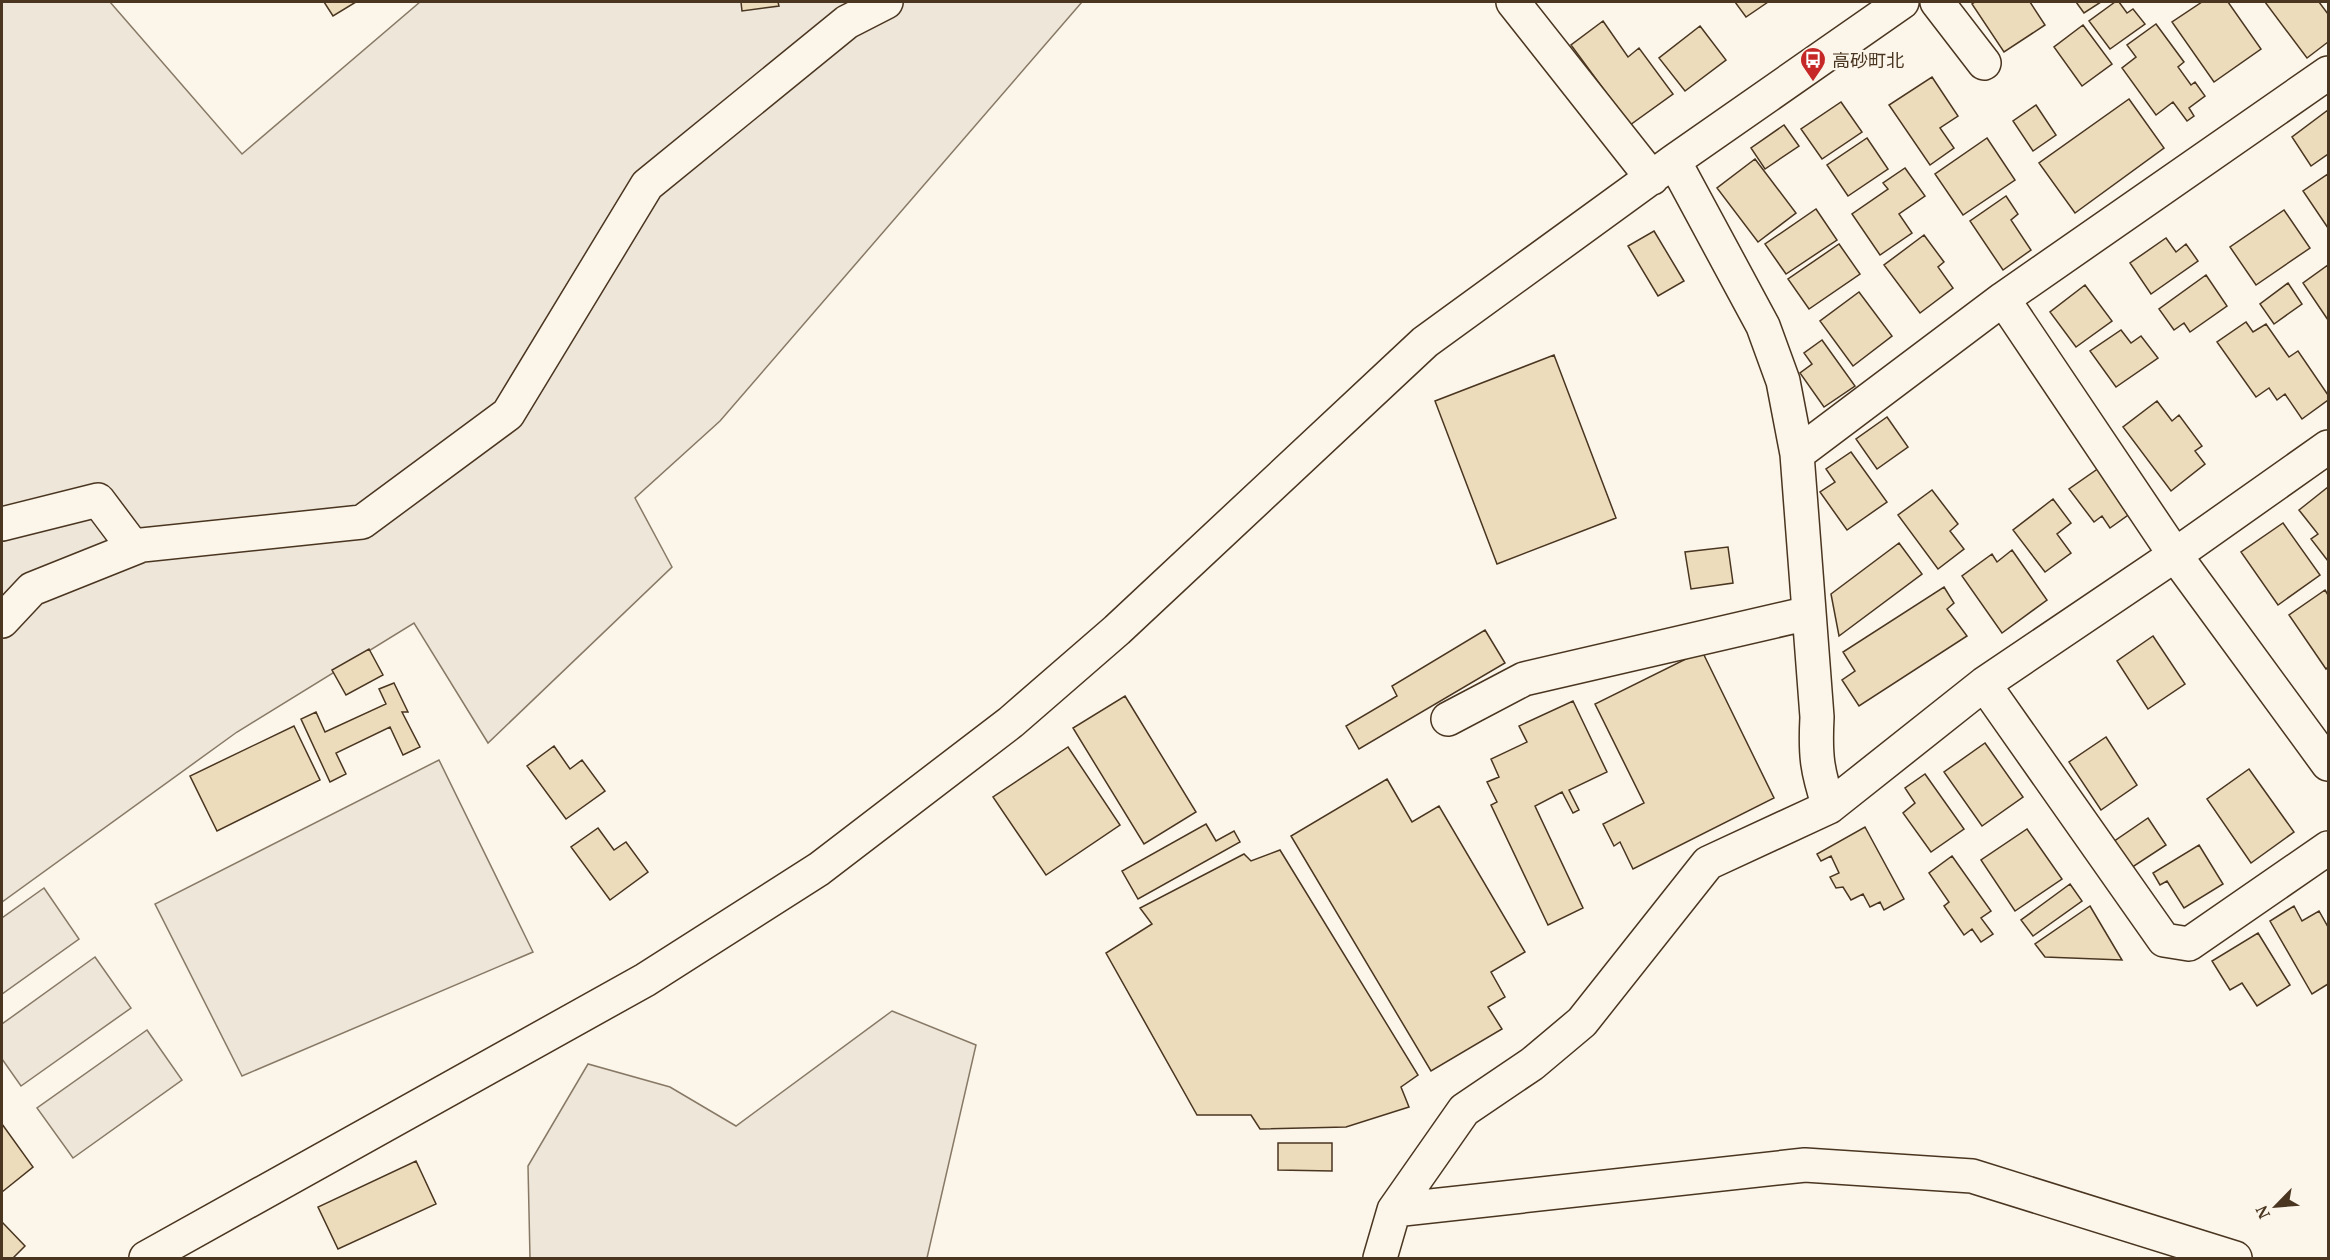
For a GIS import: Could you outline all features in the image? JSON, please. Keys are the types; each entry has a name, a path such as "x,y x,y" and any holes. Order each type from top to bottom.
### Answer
{"street":[{"path":"2,621 32,589 142,545 363,522 508,414 647,185 847,22 885,2"},
{"path":"1514,2 1663,169 1763,326 1783,381 1797,454 1817,717 1815,752 1819,776 1830,807"},
{"path":"1937,2 1984,63"},
{"path":"146,1258 645,980 819,869 1011,722 1091,653 1425,342 1889,5"},
{"path":"1797,454 2003,299 2328,73"},
{"path":"2003,299 2175,555 2328,764"},
{"path":"1380,1258 1394,1210 1464,1110 1532,1064 1582,1022 1708,863 1830,807 1984,684 2175,555 2328,447"},
{"path":"2,524 98,500 134,548"},
{"path":"1448,719 1524,679 1809,613"},
{"path":"1984,684 2164,940 2189,944 2328,848"},
{"path":"1394,1210 1805,1165 1972,1176 2235,1258"}],"shaded area":[{"path":"2,2 110,2 242,154 420,2 1082,2 720,421 635,498 672,567 488,743 414,623 237,732 2,902"},
{"path":"439,760 533,952 242,1076 155,904"},
{"path":"44,888 79,939 2,994 2,918"},
{"path":"95,957 131,1008 21,1086 2,1059 2,1024"},
{"path":"892,1011 976,1045 927,1258 530,1258 528,1166 588,1064 670,1087 736,1126"},
{"path":"147,1030 182,1080 73,1158 37,1108"}],"building":[{"path":"324,2 356,2 333,16"},
{"path":"741,2 778,2 779,6 742,11"},
{"path":"1735,2 1768,2 1746,17"},
{"path":"1975,2 2030,2 2045,25 2004,52 1972,4"},
{"path":"2076,2 2101,2 2084,13"},
{"path":"2115,2 2119,2 2127,13 2133,9 2145,24 2110,49 2089,21"},
{"path":"2202,2 2228,2 2261,49 2214,82 2172,22"},
{"path":"2265,2 2319,2 2328,14 2328,42 2307,58"},
{"path":"1603,21 1628,57 1639,48 1673,94 1630,125 1571,45"},
{"path":"2156,24 2184,62 2178,67 2191,85 2195,82 2205,96 2189,108 2194,116 2187,121 2173,102 2156,115 2122,68 2136,57 2127,45"},
{"path":"2083,25 2112,64 2082,86 2054,47"},
{"path":"1700,26 1726,60 1685,91 1659,58"},
{"path":"1932,77 1958,116 1940,128 1954,148 1930,165 1889,105"},
{"path":"2129,99 2164,148 2075,213 2039,163"},
{"path":"1841,102 1862,132 1822,159 1801,129"},
{"path":"2036,105 2056,135 2033,151 2013,121"},
{"path":"2328,110 2328,154 2311,166 2292,137"},
{"path":"1784,125 1799,146 1765,169 1751,148"},
{"path":"1867,138 1888,169 1848,196 1827,165"},
{"path":"1987,138 2015,180 1963,215 1935,174"},
{"path":"1755,159 1796,213 1758,242 1717,188"},
{"path":"1905,168 1925,196 1899,214 1912,233 1880,255 1852,214 1888,189 1883,183"},
{"path":"2328,174 2328,228 2303,191"},
{"path":"2006,196 2018,214 2011,220 2031,250 2003,270 1970,221"},
{"path":"1816,209 1837,240 1786,274 1765,244"},
{"path":"2284,210 2310,248 2256,285 2230,247"},
{"path":"1654,231 1684,281 1658,296 1628,246"},
{"path":"1924,235 1944,262 1938,267 1953,288 1920,313 1884,265"},
{"path":"2166,238 2176,252 2186,244 2198,261 2151,294 2130,263"},
{"path":"1839,244 1860,274 1809,309 1788,279"},
{"path":"2328,265 2328,320 2303,283"},
{"path":"2206,275 2227,306 2190,332 2184,323 2174,330 2159,309"},
{"path":"2288,283 2302,304 2274,324 2260,304"},
{"path":"2085,285 2112,321 2076,347 2050,312"},
{"path":"1859,292 1892,336 1853,366 1820,321"},
{"path":"2246,322 2253,332 2266,324 2289,357 2298,351 2328,395 2328,400 2302,419 2285,394 2277,400 2269,388 2256,397 2217,342"},
{"path":"2121,330 2131,343 2141,336 2158,358 2116,387 2090,351"},
{"path":"1822,340 1855,386 1824,407 1800,373 1812,364 1804,353"},
{"path":"1554,355 1616,518 1497,564 1435,401"},
{"path":"2157,401 2172,421 2179,415 2202,446 2195,451 2205,464 2171,491 2123,427"},
{"path":"1887,417 1908,447 1877,469 1856,439"},
{"path":"1851,452 1887,502 1847,530 1820,492 1835,482 1826,469"},
{"path":"2099,468 2131,513 2110,528 2102,516 2094,522 2069,489"},
{"path":"2328,487 2328,561 2311,539 2318,534 2299,510"},
{"path":"1932,490 1958,524 1950,531 1964,549 1938,569 1898,515"},
{"path":"2053,499 2071,523 2057,534 2071,553 2045,572 2013,530"},
{"path":"2283,523 2320,575 2278,605 2241,552"},
{"path":"1899,543 1922,574 1839,636 1831,594"},
{"path":"1728,547 1733,583 1691,589 1685,552"},
{"path":"2012,550 2047,600 2002,633 1962,576 1992,554 1997,562"},
{"path":"1944,587 1954,603 1947,609 1967,636 1859,706 1842,680 1855,671 1843,652"},
{"path":"2325,590 2328,595 2328,667 2326,669 2289,615"},
{"path":"1485,630 1505,663 1359,749 1346,726 1397,696 1392,686"},
{"path":"2153,636 2185,684 2148,709 2117,661"},
{"path":"369,649 383,675 346,695 332,670"},
{"path":"1702,651 1774,798 1633,869 1620,842 1614,846 1603,824 1644,803 1595,704"},
{"path":"394,683 408,712 402,712 420,747 403,755 390,727 336,753 346,774 330,782 301,719 316,712 325,732 386,704 379,689"},
{"path":"1125,696 1196,812 1144,844 1073,728"},
{"path":"1573,701 1607,772 1569,790 1579,810 1573,813 1562,792 1535,806 1583,908 1548,925 1491,805 1497,802 1487,782 1499,777 1491,759 1527,742 1519,726"},
{"path":"294,726 320,780 217,831 190,776"},
{"path":"2106,737 2137,785 2101,810 2069,762"},
{"path":"1985,743 2023,797 1982,826 1944,772"},
{"path":"554,746 570,769 582,760 605,791 566,819 527,766"},
{"path":"1068,747 1120,825 1046,875 993,797"},
{"path":"2249,769 2294,832 2251,863 2207,799"},
{"path":"1925,774 1964,829 1931,852 1903,813 1915,803 1905,788"},
{"path":"1387,779 1412,822 1439,806 1525,952 1491,972 1505,997 1488,1007 1502,1029 1431,1071 1291,836"},
{"path":"2148,818 2166,845 2131,868 2113,842"},
{"path":"1206,824 1216,841 1234,831 1240,842 1138,899 1122,871"},
{"path":"1865,827 1904,899 1884,910 1880,902 1870,907 1863,894 1851,900 1843,887 1836,888 1830,877 1839,873 1831,856 1821,861 1817,854"},
{"path":"598,828 614,850 626,842 648,872 610,900 571,847"},
{"path":"2027,829 2062,879 2015,911 1981,860"},
{"path":"2199,845 2223,884 2184,908 2167,881 2160,885 2153,873"},
{"path":"1280,850 1418,1075 1401,1087 1409,1107 1346,1127 1260,1129 1251,1115 1197,1115 1106,953 1152,924 1140,908 1244,854 1251,861"},
{"path":"1952,856 1991,911 1981,918 1993,934 1981,942 1972,929 1964,935 1944,906 1949,902 1929,873"},
{"path":"2070,884 2082,901 2033,936 2021,920"},
{"path":"2090,906 2122,960 2045,957 2035,944"},
{"path":"2294,906 2302,921 2319,911 2328,927 2328,984 2312,994 2270,921"},
{"path":"2258,933 2290,985 2257,1006 2242,983 2230,990 2212,961"},
{"path":"2,1124 33,1167 2,1192"},
{"path":"1278,1143 1332,1143 1332,1171 1278,1170"},
{"path":"416,1161 436,1204 338,1249 318,1207"},
{"path":"2,1222 25,1246 13,1258 2,1258"}],"place":[{"name":"高砂町北","path":"1813,83"}]}
